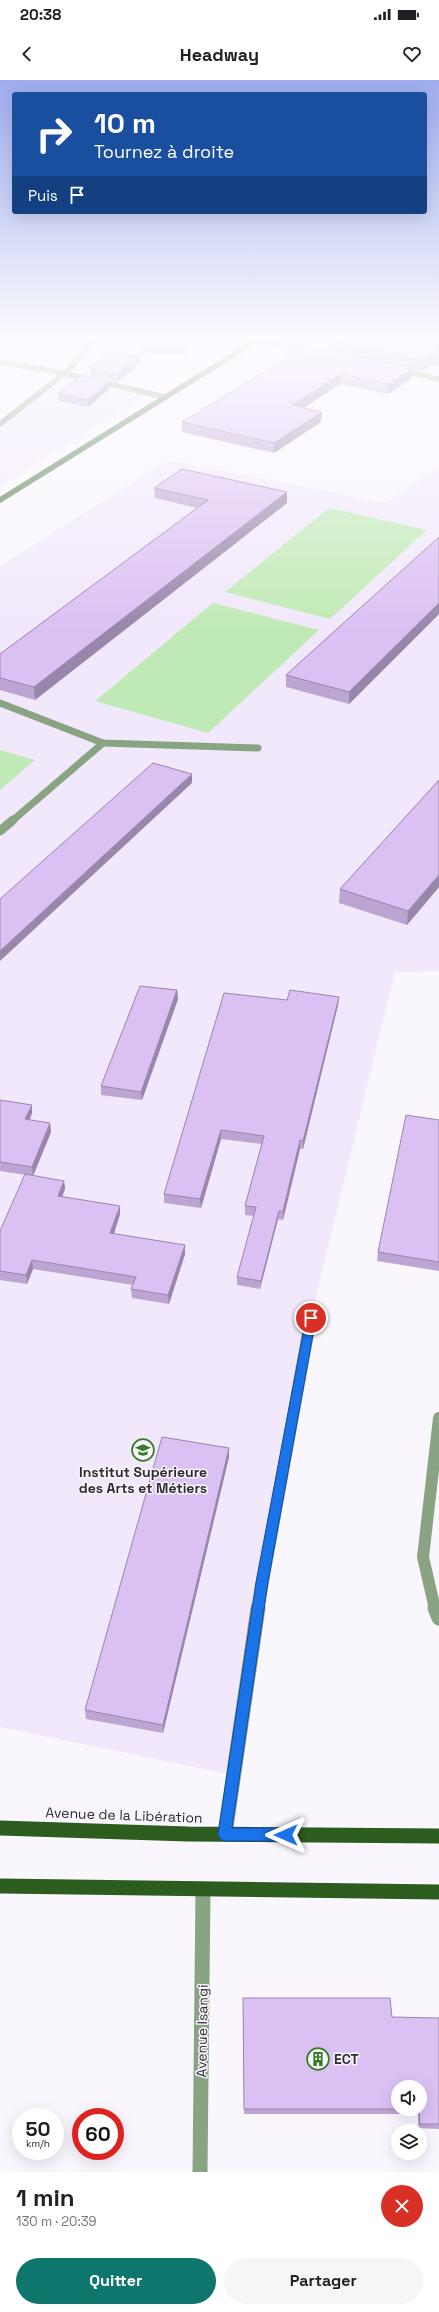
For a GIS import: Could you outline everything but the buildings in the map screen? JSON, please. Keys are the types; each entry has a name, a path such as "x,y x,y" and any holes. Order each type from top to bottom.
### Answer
{"main road":[{"path":"0,500 105,435"},
{"name":"Avenue de la Libération","path":"0,1828 225,1834 439,1836"},
{"path":"0,1886 203,1890 439,1892"}],"street":[{"path":"0,703 103,743 258,748"},
{"path":"0,831 103,743"},
{"path":"225,1834 262,1582 311,1318"},
{"path":"439,1418 423,1557 436,1614 439,1618"},
{"name":"Avenue Isangi","path":"200,2172 203,1890"}],"shaded area":[{"path":"0,435 82,435 0,486"},
{"path":"168,460 386,503 439,467 439,971 395,972 311,1317 233,1775 0,1727 0,566"}],"green space":[{"path":"329,508 427,530 330,619 225,592"},
{"path":"213,603 319,630 208,733 95,701"},
{"path":"0,750 35,760 0,790"}],"place":[{"name":"Institut Supérieure des Arts et Métiers","path":"143,1450"},
{"name":"ECT","path":"318,2059"}],"route":[{"path":"286,1835 225,1834 262,1582 311,1318"}]}
